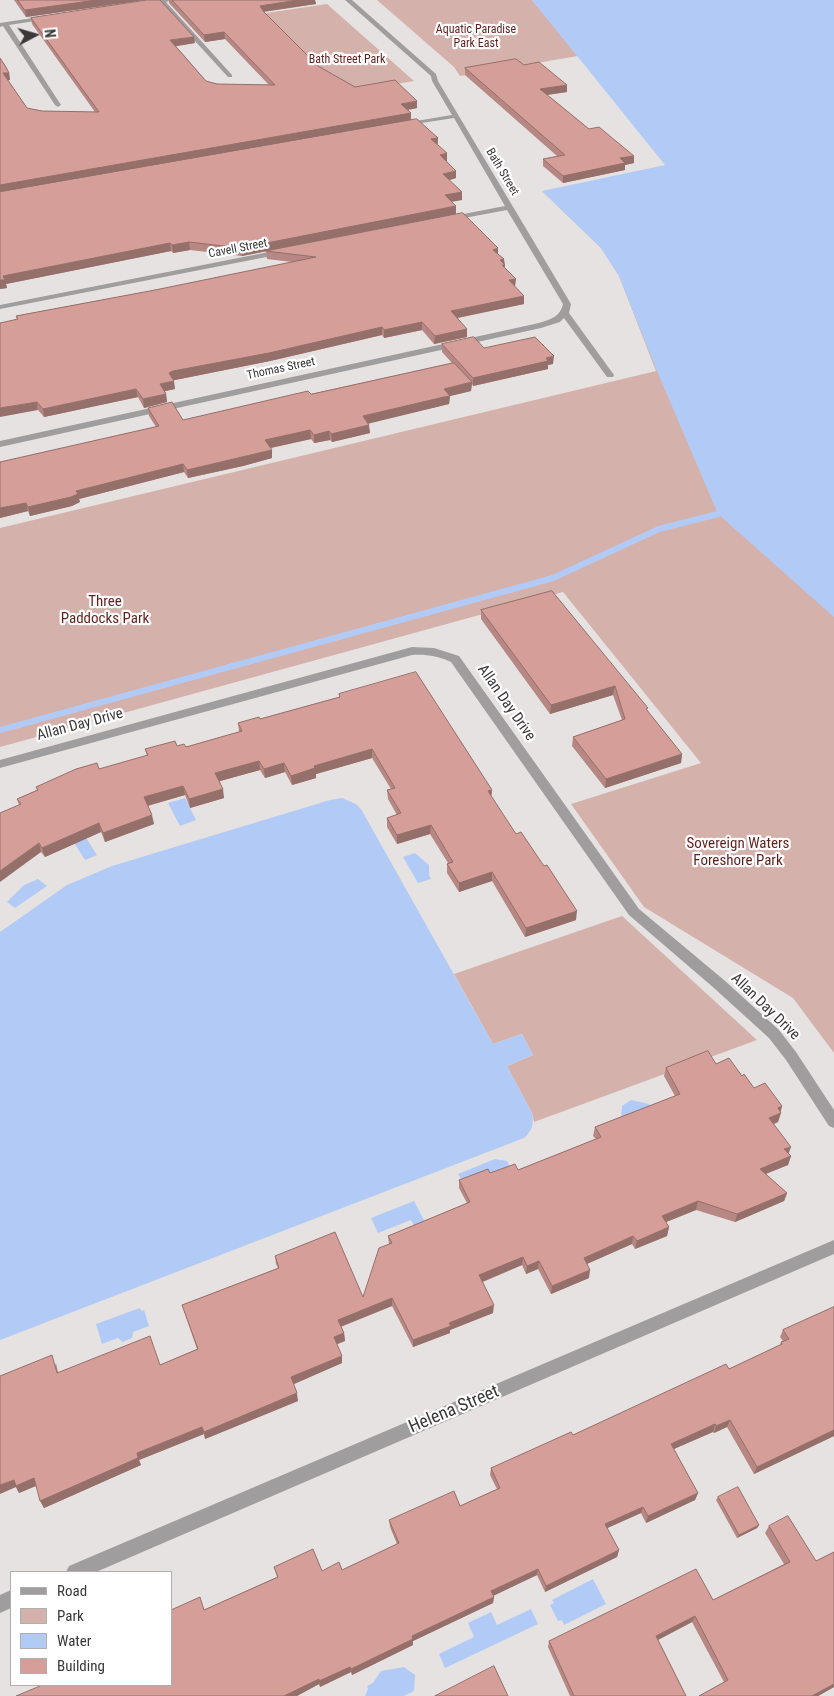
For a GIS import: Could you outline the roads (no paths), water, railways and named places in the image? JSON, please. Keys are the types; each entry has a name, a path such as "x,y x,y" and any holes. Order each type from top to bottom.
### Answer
{"street":[{"path":"142,4 170,0"},
{"name":"Bath Street","path":"348,0 434,75 456,116 567,304 565,313 610,374"},
{"path":"161,1 230,76"},
{"path":"54,17 2,25 58,106"},
{"path":"398,126 456,116"},
{"path":"445,220 510,207"},
{"name":"Cavell Street","path":"0,307 290,250"},
{"name":"Thomas Street","path":"0,444 541,325 558,320 565,313"},
{"name":"Allan Day Drive","path":"0,764 412,650 431,650 444,654 455,660 634,912 719,984 774,1034 791,1056 834,1122"},
{"name":"Helena Street","path":"77,1571 834,1247"}],"water":[{"path":"532,0 834,0 834,617 718,514 619,276 601,248 542,191 665,165"},
{"path":"185,798 196,820 180,826 168,803"},
{"path":"342,798 356,804 361,809 493,1044 522,1034 533,1055 507,1066 532,1113 533,1121 529,1133 524,1138 0,1340 0,932 67,885 112,866"},
{"path":"85,836 97,855 85,860 73,841"},
{"path":"415,853 429,865 431,879 418,883 403,857"},
{"path":"38,879 47,886 15,908 7,902 24,885"},
{"path":"631,1100 649,1104 654,1112 621,1119 622,1106"},
{"path":"495,1159 507,1161 512,1171 464,1184 458,1174"},
{"path":"414,1201 425,1222 414,1226 411,1220 378,1233 371,1218"},
{"path":"140,1308 141,1311 144,1310 149,1326 133,1332 132,1338 123,1342 118,1338 102,1344 96,1324"},
{"path":"593,1579 606,1604 564,1625 562,1620 558,1621 550,1605 554,1603 552,1600"},
{"path":"531,1609 538,1624 445,1668 439,1654 474,1637 468,1623 491,1612 497,1625"},
{"path":"404,1667 415,1675 414,1691 404,1696 365,1696 368,1689 367,1686 373,1683 381,1671"}],"waterway":[{"path":"0,730 553,578 659,529 718,514"}],"park label":[{"name":"Aquatic Paradise Park East","path":"476,37"},
{"name":"Bath Street Park","path":"347,60"},
{"name":"Three Paddocks Park","path":"105,610"},
{"name":"Sovereign Waters Foreshore Park","path":"738,852"}]}
